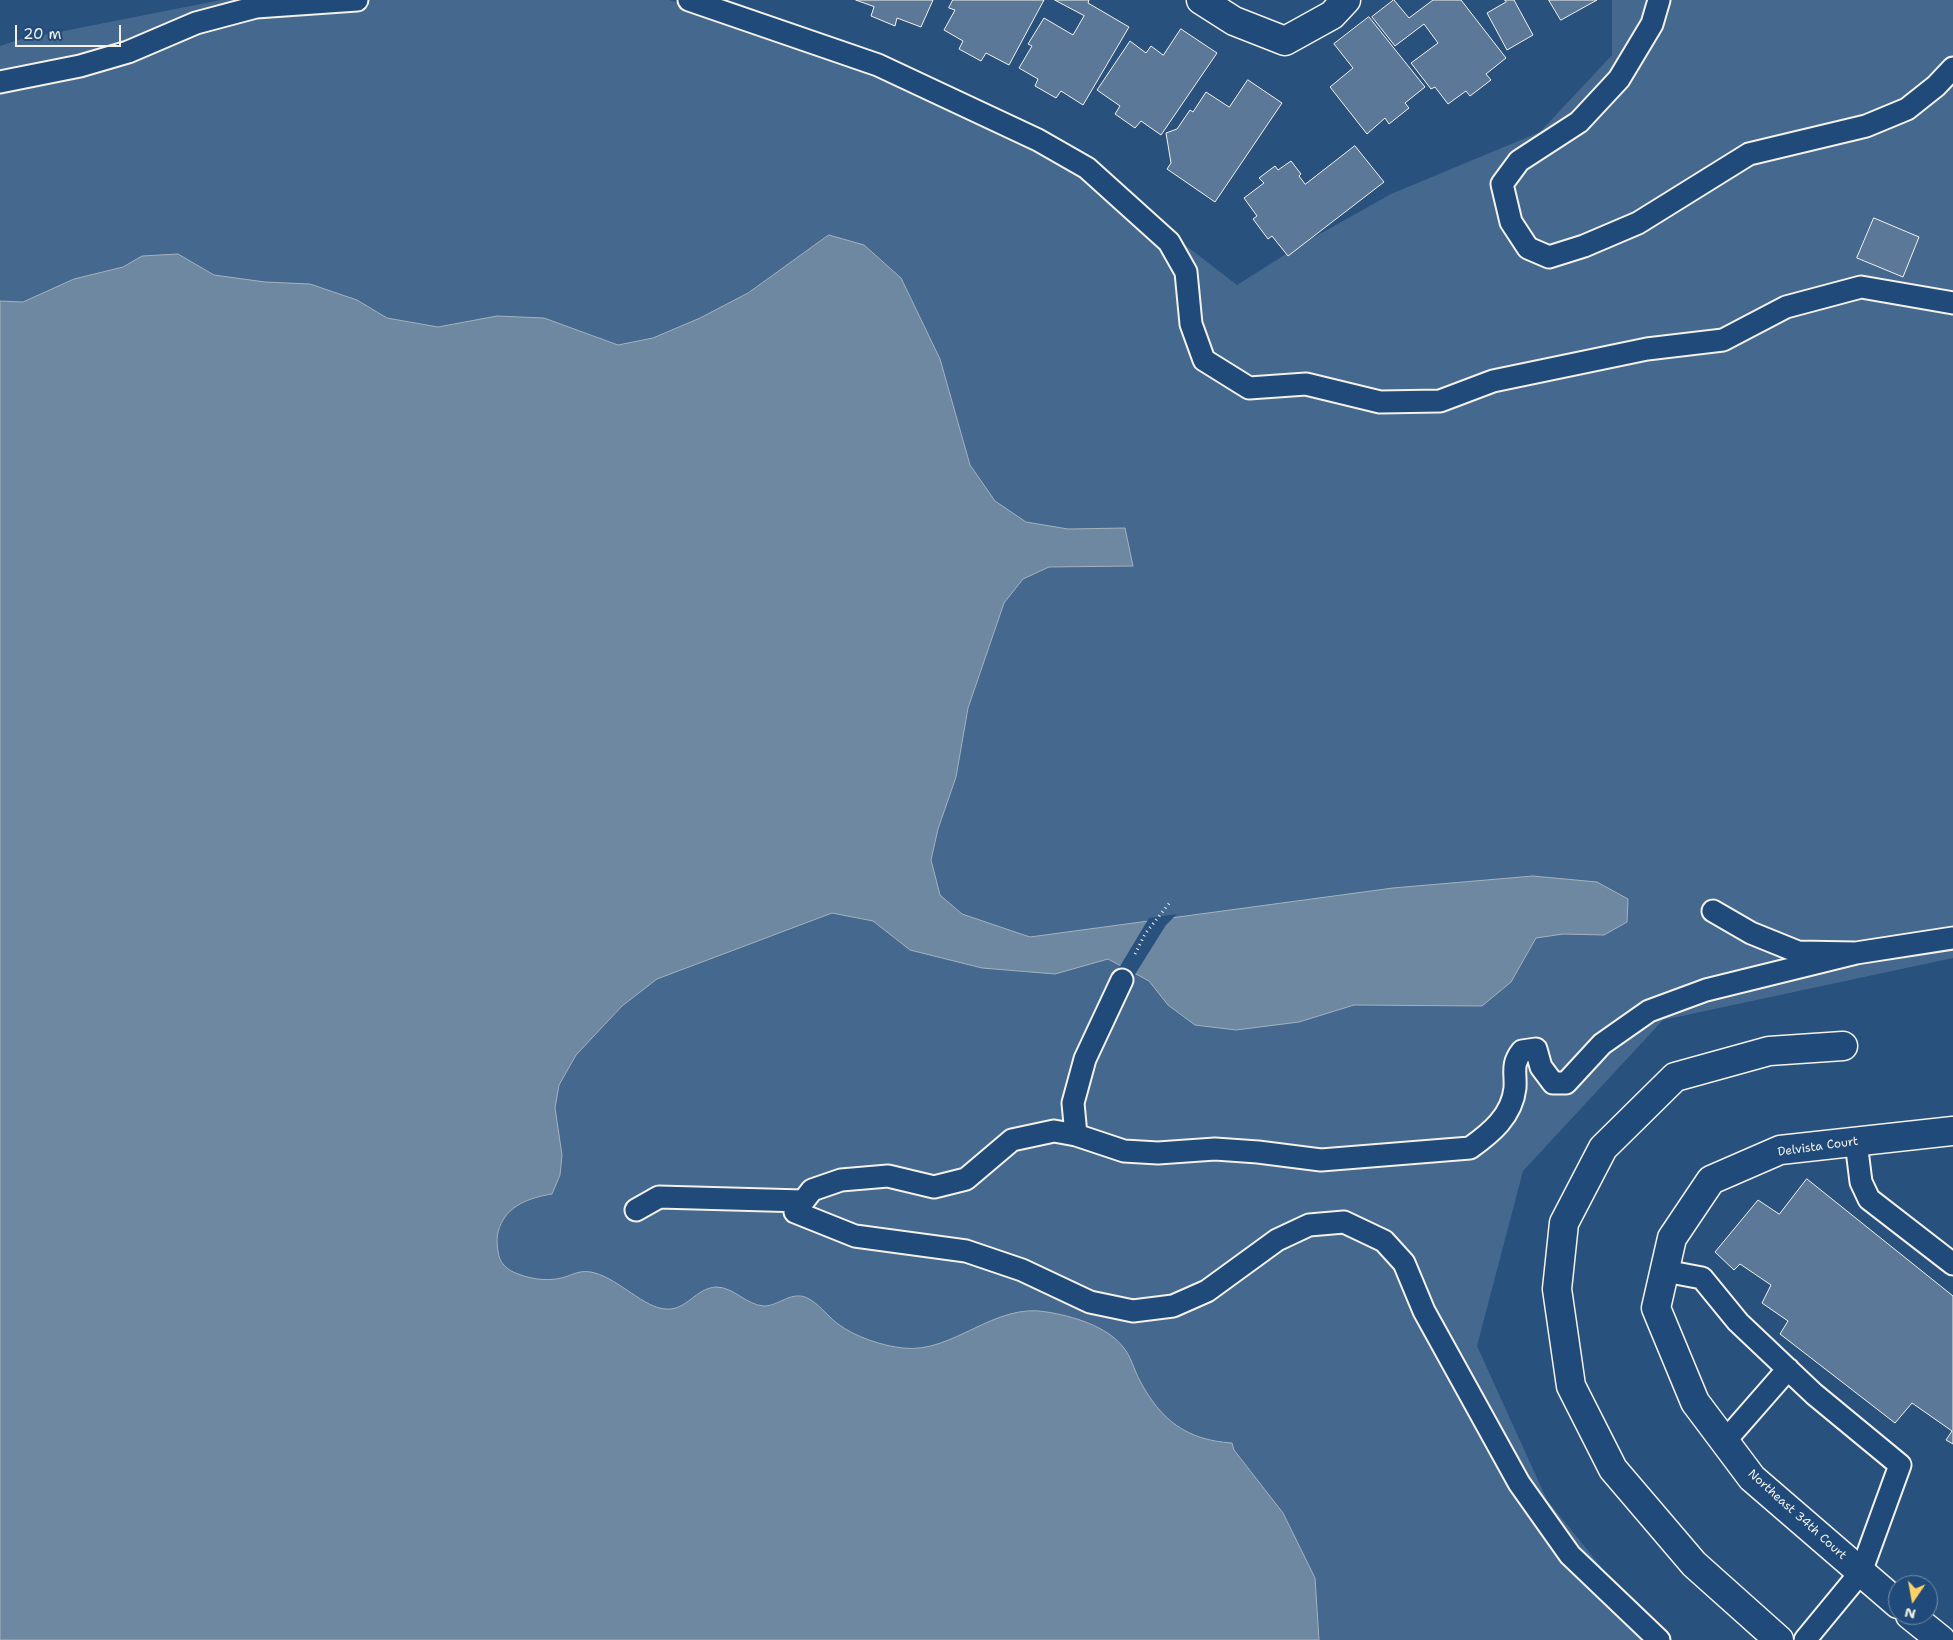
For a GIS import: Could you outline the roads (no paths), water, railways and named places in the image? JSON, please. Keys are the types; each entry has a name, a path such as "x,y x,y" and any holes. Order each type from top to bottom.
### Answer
{"street":[{"path":"1201,0 1234,21 1285,41 1332,15 1346,0"},
{"path":"1779,1640 1694,1564 1613,1469 1571,1386 1557,1289 1564,1223 1603,1148 1675,1077 1769,1051 1843,1046"},
{"name":"Delvista Court","path":"1656,1308 1672,1238 1711,1180 1780,1150 1953,1131"},
{"name":"Northeast 34th Court","path":"1656,1308 1695,1402 1752,1478 1888,1595"},
{"path":"1922,1625 1941,1640"}],"lane":[{"path":"0,82 80,66 109,58 196,24 256,7 357,0"},
{"path":"689,0 878,65 1038,140 1087,168 1169,242 1186,272 1191,324 1204,360 1249,388 1306,384 1380,402 1440,401 1493,381 1648,350 1723,340 1786,307 1861,287 1953,303"},
{"path":"1659,0 1652,24 1619,79 1579,122 1519,161 1502,184 1511,222 1528,248 1550,257 1584,246 1638,223 1749,154 1866,126 1907,109 1936,86 1953,68"},
{"path":"1713,911 1751,933 1798,952 1856,953"},
{"path":"1659,1640 1570,1555 1519,1483 1424,1310 1404,1263 1384,1241 1344,1222 1310,1225 1276,1240 1207,1291 1174,1306 1133,1311 1090,1302 1022,1270 966,1250 855,1236 795,1212 812,1190 841,1180 888,1176 934,1187 966,1178 1012,1140 1054,1131 1076,1135 1124,1151 1158,1153 1216,1149 1320,1160 1470,1148 1489,1135 1506,1115 1515,1089 1515,1060 1522,1051 1536,1049 1542,1067 1554,1082 1566,1084 1602,1044 1650,1011 1706,990 1856,953 1953,938"},
{"path":"1076,1135 1073,1103 1085,1059 1122,980"},
{"path":"1856,1142 1861,1182 1869,1199 1953,1264"},
{"path":"636,1210 659,1196 803,1201"},
{"path":"1665,1271 1702,1278 1738,1322 1788,1369 1900,1465 1861,1572 1805,1640"},
{"path":"1725,1441 1788,1369"}]}
